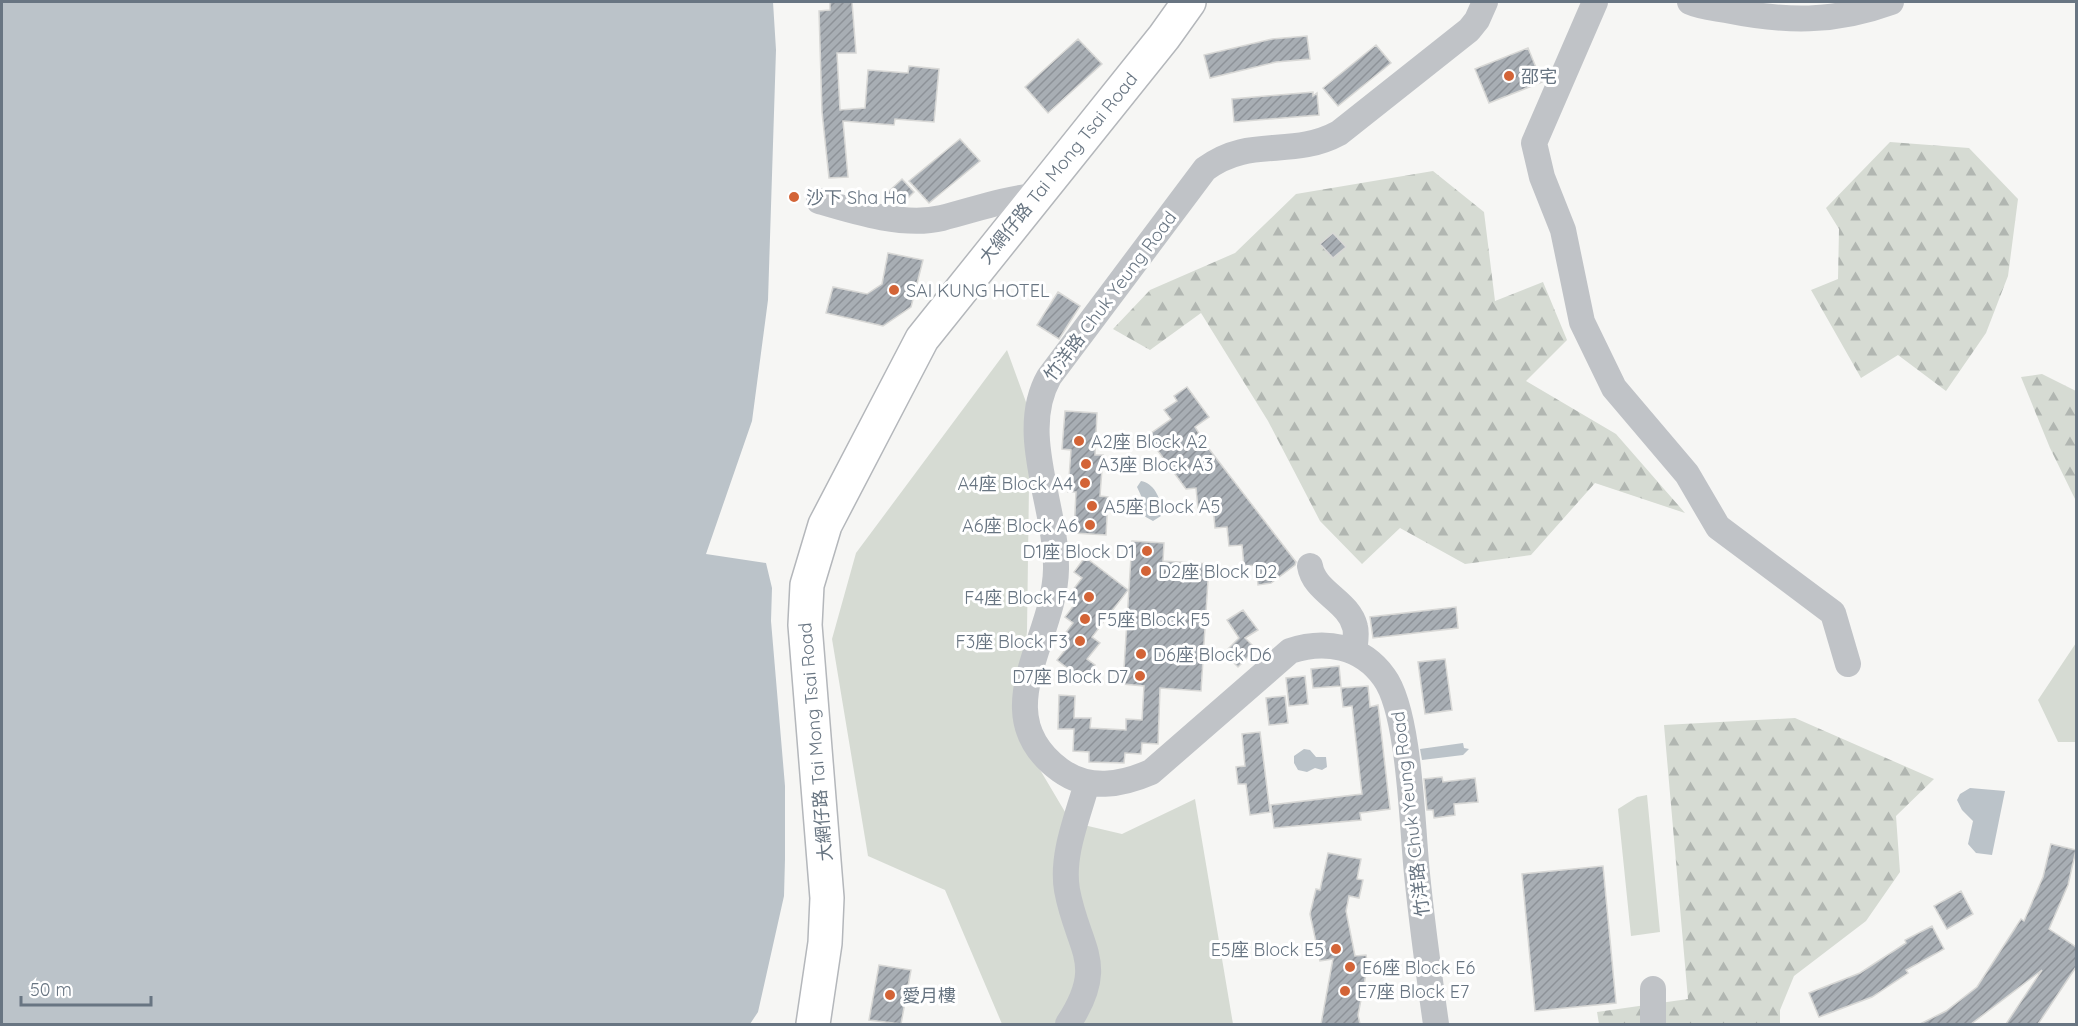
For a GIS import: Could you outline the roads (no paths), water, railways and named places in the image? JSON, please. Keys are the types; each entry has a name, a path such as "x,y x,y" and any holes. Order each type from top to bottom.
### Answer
{"main road":[{"name":"大網仔路 Tai Mong Tsai Road","path":"813,1024 825,943 826,898 804,625 806,595 812,563 831,512 922,339 1164,37 1189,2"}],"street":[{"name":"竹洋路 Chuk Yeung Road","path":"1436,1024 1417,876 1405,749 1397,707 1385,678 1371,662 1354,652 1329,645 1316,645 1290,651 1151,772 1131,781 1109,785 1087,783 1058,768 1035,745 1026,724 1023,703 1026,681 1052,608 1056,568 1055,542 1035,428 1035,415 1042,389 1205,169 1223,157 1242,150 1299,148 1339,133 1469,30 1477,20 1485,2"},
{"path":"1595,2 1534,143 1542,177 1563,230 1582,322 1614,388 1688,474 1719,527 1833,613 1848,664"},
{"path":"1690,2 1791,21 1835,16 1891,2"},
{"path":"819,201 878,218 939,219 1006,198 1036,196"},
{"path":"1310,566 1311,576 1348,611 1356,628 1354,652"},
{"path":"1068,1024 1080,1005 1089,980 1088,953 1067,889 1068,851 1087,783"},
{"path":"1653,989 1653,1024"}],"place":[{"name":"邵宅","path":"1509,76"},
{"name":"沙下 Sha Ha","path":"794,197"},
{"name":"SAI KUNG HOTEL","path":"894,290"},
{"name":"A2座 Block A2","path":"1079,441"},
{"name":"A3座 Block A3","path":"1086,464"},
{"name":"A4座 Block A4","path":"1085,483"},
{"name":"A5座 Block A5","path":"1092,506"},
{"name":"A6座 Block A6","path":"1090,525"},
{"name":"D1座 Block D1","path":"1147,551"},
{"name":"D2座 Block D2","path":"1146,571"},
{"name":"F4座 Block F4","path":"1089,597"},
{"name":"F5座 Block F5","path":"1085,619"},
{"name":"F3座 Block F3","path":"1080,641"},
{"name":"D6座 Block D6","path":"1141,654"},
{"name":"D7座 Block D7","path":"1140,676"},
{"name":"E5座 Block E5","path":"1336,949"},
{"name":"E6座 Block E6","path":"1350,967"},
{"name":"E7座 Block E7","path":"1345,991"},
{"name":"愛月樓","path":"890,995"}]}
